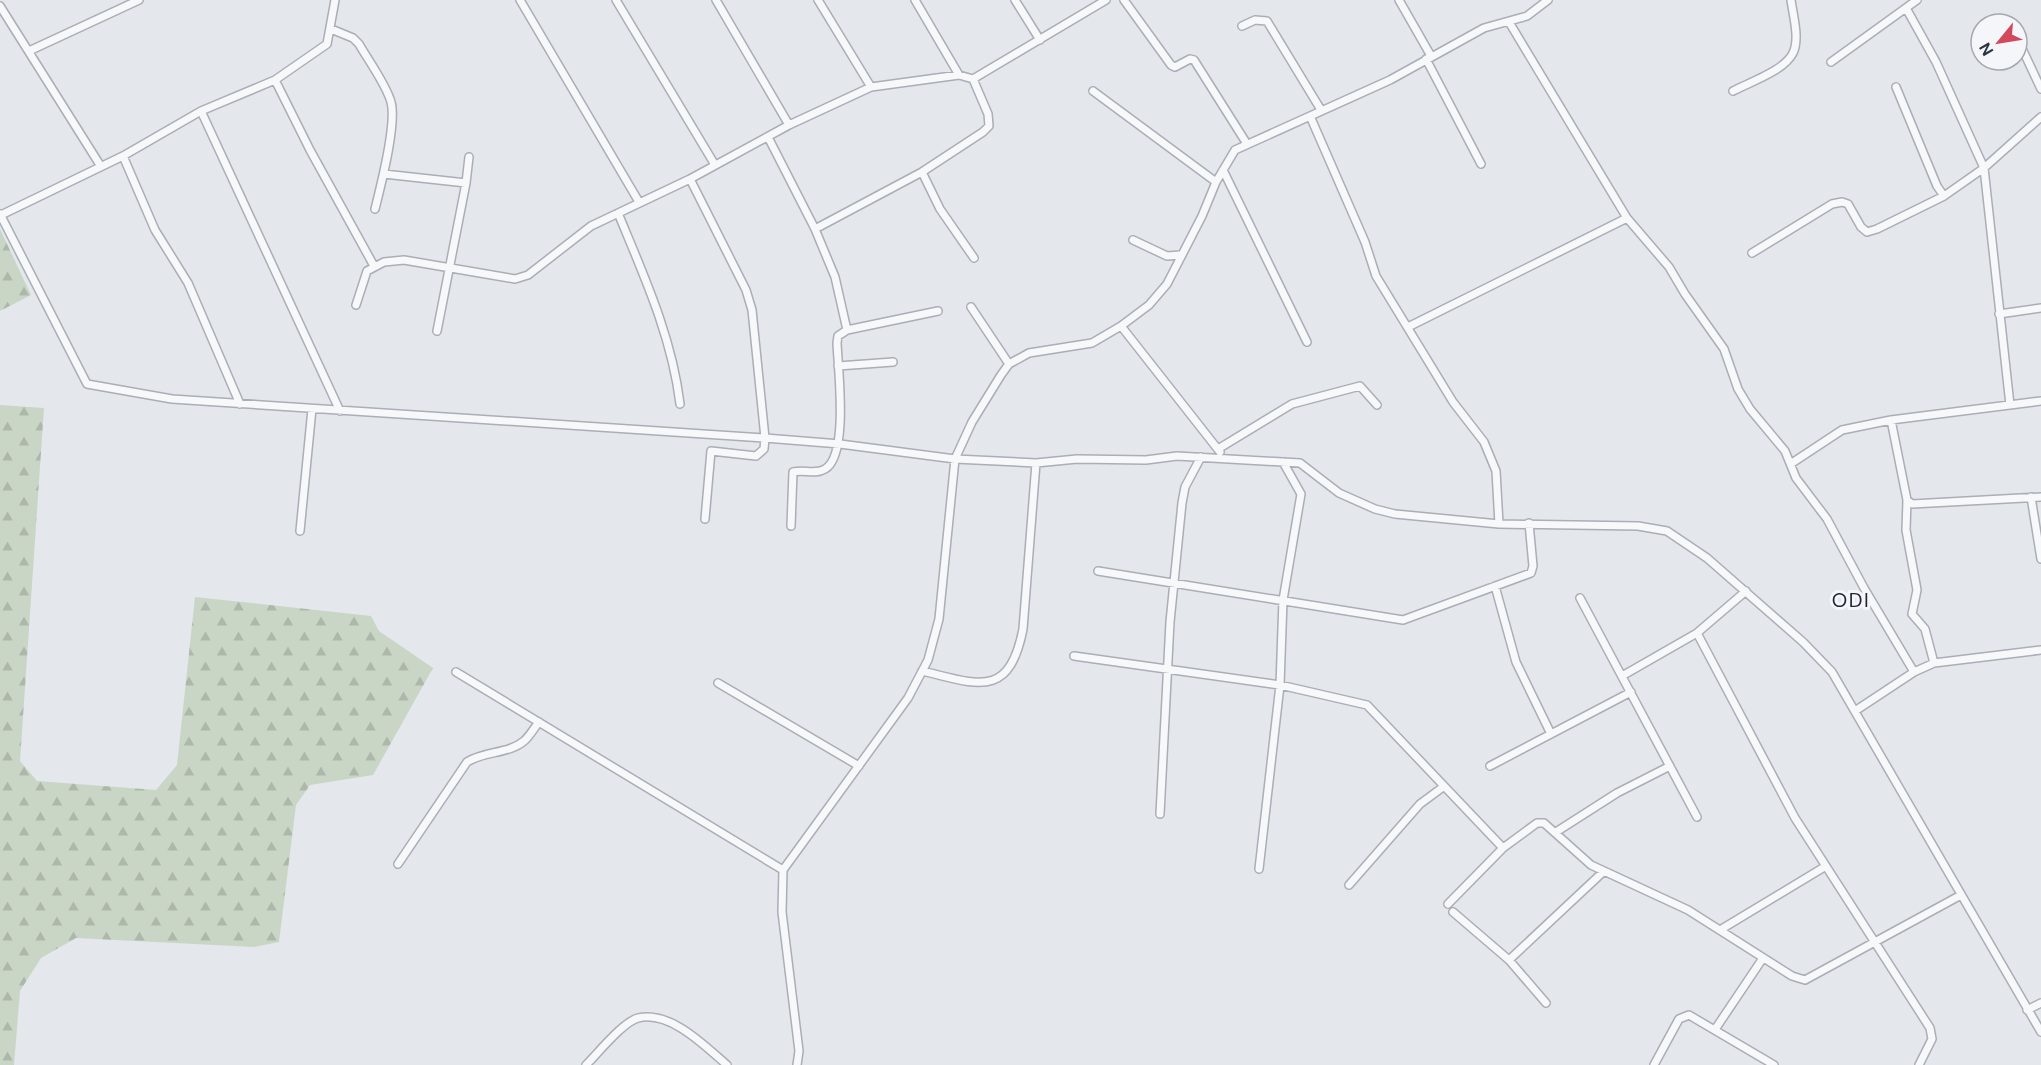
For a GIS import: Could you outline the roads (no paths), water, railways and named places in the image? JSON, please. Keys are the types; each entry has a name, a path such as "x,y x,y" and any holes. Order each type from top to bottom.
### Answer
{"street":[{"path":"29,51 139,0"},
{"path":"335,0 332,29 327,44 275,80 201,111 123,156 0,214 87,384 172,399 765,438 840,444 955,459 1036,463 1077,459 1146,460 1178,456 1300,463 1339,493 1375,509 1450,520 1499,524 1638,526 1667,531 1707,558 1746,591 1832,672 2041,1032"},
{"path":"520,0 639,202"},
{"path":"615,0 715,165"},
{"path":"716,0 789,125"},
{"path":"818,0 871,87"},
{"path":"915,0 959,75"},
{"path":"1015,0 1040,40"},
{"path":"356,305 364,276 374,266 384,262 404,260 515,279 528,275 591,226 690,178 789,125 871,87 959,75 973,79 1106,0"},
{"path":"1124,0 1171,65 1175,67 1190,59 1194,60 1247,144"},
{"path":"1400,0 1481,164"},
{"path":"797,1065 799,1051 782,912 783,870 908,698 928,660 939,619 955,459 981,407 1010,364 1029,353 1092,343 1122,326 1149,305 1167,284 1202,216 1216,182 1235,150 1390,80 1484,28 1527,16 1548,0"},
{"path":"1733,92 1780,67 1793,53 1795,39 1791,0"},
{"path":"1831,62 1917,0"},
{"path":"0,6 100,165"},
{"path":"1906,8 1936,62 1984,168 2010,405"},
{"path":"1242,26 1255,20 1267,21 1321,110"},
{"path":"1509,21 1627,218 1669,267 1724,349 1738,389 1750,409 1792,463 1796,478 1827,519 1864,588 1914,672"},
{"path":"332,29 354,38 359,44 391,102 384,174 375,209"},
{"path":"2029,63 2041,89"},
{"path":"815,229 922,172 988,126 988,114 973,79"},
{"path":"275,80 310,150 374,266"},
{"path":"1896,87 1937,186 1944,196"},
{"path":"1093,91 1216,182"},
{"path":"201,111 340,411"},
{"path":"1310,116 1365,242 1376,276 1453,402 1484,442 1496,471 1499,524"},
{"path":"1752,253 1832,204 1842,201 1848,204 1861,227 1867,232 1944,196 1984,168 2041,117"},
{"path":"768,137 815,229 835,277 847,330"},
{"path":"123,156 154,230 188,283 240,404"},
{"path":"437,331 451,269 469,157"},
{"path":"1223,170 1307,342"},
{"path":"922,172 940,208 974,258"},
{"path":"384,174 466,183"},
{"path":"690,178 746,290 752,310 765,438 764,449 756,456 711,451 705,519"},
{"path":"618,213 656,306 676,373 680,405"},
{"path":"1408,327 1627,218"},
{"path":"1133,240 1167,256 1180,255"},
{"path":"971,308 1010,364"},
{"path":"1999,314 2041,308"},
{"path":"790,526 793,472 815,472 826,468 832,462 840,444 838,336 847,330 938,312"},
{"path":"1122,326 1225,458"},
{"path":"838,366 893,362"},
{"path":"1218,449 1292,404 1359,386 1377,405"},
{"path":"1792,463 1842,430 1891,420 2041,401"},
{"path":"300,531 312,409"},
{"path":"1891,420 1907,500 1906,530 1917,590 1912,614 1925,629 1934,663"},
{"path":"1160,814 1167,669 1185,487 1201,457"},
{"path":"1258,869 1280,685 1283,600 1301,494 1283,462"},
{"path":"922,671 975,683 992,682 1006,672 1018,654 1023,629 1036,463"},
{"path":"1907,500 1912,504 2041,496"},
{"path":"2031,497 2041,559"},
{"path":"1098,571 1403,620 1531,573 1533,566 1529,524"},
{"path":"1495,586 1516,662 1551,734"},
{"path":"1622,676 1697,633 1746,591"},
{"path":"1580,598 1697,817"},
{"path":"1697,633 1795,818 1930,1028 1932,1039 1919,1065"},
{"path":"1855,711 1914,672 1934,663 2041,650"},
{"path":"1074,656 1280,685 1367,705 1503,848"},
{"path":"456,672 783,870"},
{"path":"718,683 859,766"},
{"path":"1490,766 1630,692"},
{"path":"398,864 466,762 476,756 517,746 525,740 539,722"},
{"path":"1556,832 1617,793 1670,766"},
{"path":"1349,885 1420,804 1443,787"},
{"path":"1448,904 1503,848 1537,823 1545,823 1591,865 1603,872 1641,886 1720,930 1792,976 1805,980 1818,975 1874,941 1961,895"},
{"path":"1720,930 1826,866"},
{"path":"1509,960 1603,872"},
{"path":"1453,912 1509,960 1546,1003"},
{"path":"1716,1028 1762,958"},
{"path":"2027,1010 2041,1003"},
{"path":"1654,1065 1684,1015 1689,1015 1716,1028 1774,1065"},
{"path":"586,1065 637,1018 656,1017 674,1025 727,1065"}],"district":[{"name":"ODI","path":"1851,600"}]}
